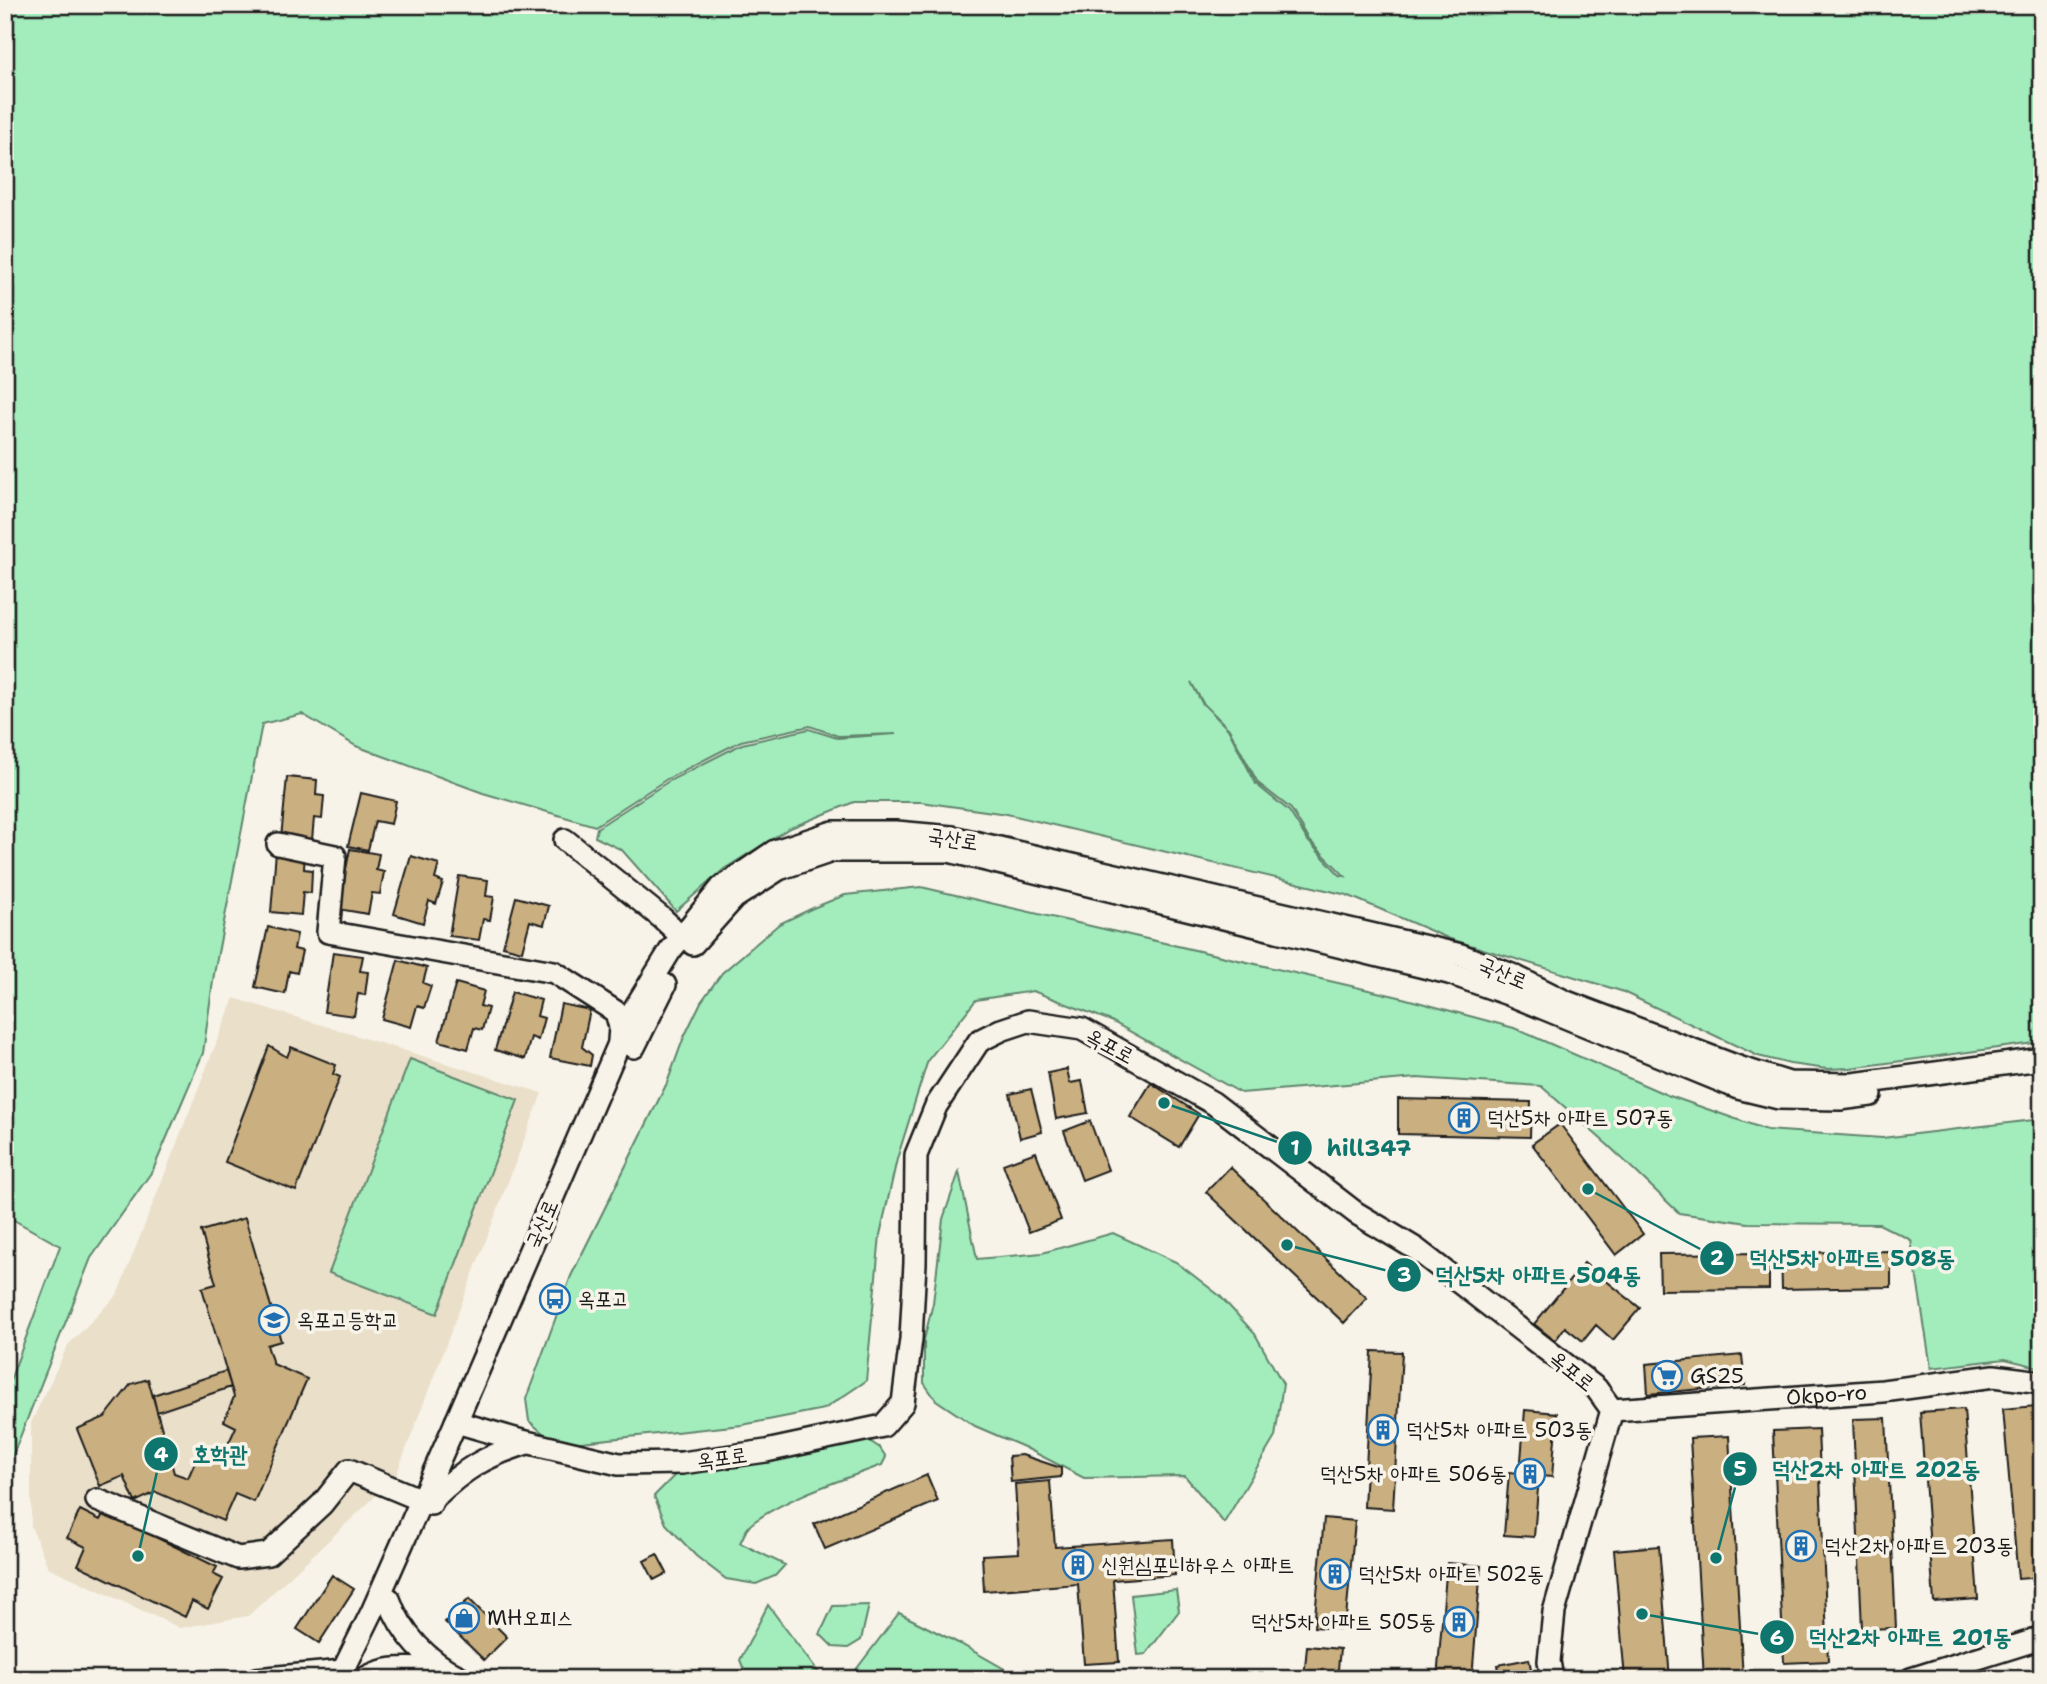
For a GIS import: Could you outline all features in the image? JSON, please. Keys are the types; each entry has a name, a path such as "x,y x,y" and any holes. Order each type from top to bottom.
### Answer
{"street":[{"name":"국산로","path":"345,1676 389,1599 640,999 670,951 721,888 775,851 833,832 896,832 952,836 1461,955 1512,975 1564,1001 1741,1068 1789,1083 1853,1084 2042,1059"},
{"path":"565,840 682,937"},
{"path":"278,844 335,856 328,932 554,972 616,1012 620,1027 619,1047"},
{"name":"국산로","path":"461,1424 645,1022 680,959 734,898 779,869 832,851 949,851 1449,973 1511,995 1738,1088 1779,1098 1840,1099 2042,1073"},
{"path":"616,1012 626,1009 640,999"},
{"name":"옥포로","path":"461,1424 619,1464 682,1463 778,1449 883,1426 904,1403 915,1263 916,1155 936,1107 979,1041 1028,1021 1082,1030 1213,1103 1356,1213 1416,1249 1596,1388 1612,1410 1554,1612 1549,1661 1552,1679"},
{"name":"Okpo-ro","path":"1612,1410 1883,1391 1994,1376 2042,1381"},
{"path":"97,1500 238,1558 268,1554 322,1504 349,1470 429,1501 458,1475 491,1455 528,1443"},
{"name":"국산로","path":"345,1676 429,1501"},
{"path":"389,1599 397,1621 408,1637 443,1669 463,1679"},
{"path":"1911,1679 2042,1639"},
{"path":"364,1679 377,1670 393,1667 443,1669"},
{"path":"256,1679 345,1676"}],"shaded area":[{"name":"옥포고등학교","path":"234,998 542,1093 395,1478 248,1616 180,1628 48,1567 31,1526 31,1423 68,1345 117,1295"}],"green space":[{"path":"5,5 2042,5 2042,1042 1850,1068 1827,1069 1790,1064 1758,1056 1621,991 1450,939 1347,895 1007,814 921,802 854,802 788,829 724,869 676,911 622,850 595,837 597,828 669,781 742,744 809,729 837,738 896,734 838,736 810,726 741,741 667,779 595,826 483,793 356,746 302,714 262,724 214,974 203,1053 153,1170 91,1258 5,1475 5,1394 60,1246 5,1215","holes":["1191,682 1203,703 1229,729 1258,783 1291,809 1310,841 1345,876 1340,875 1308,841 1289,811 1256,784 1228,729 1202,703"]},
{"path":"921,887 1399,997 1514,1028 1667,1095 1767,1130 1882,1138 2042,1119 2042,1368 2005,1359 1931,1368 1911,1240 1879,1224 1748,1223 1679,1213 1541,1086 1417,1078 1241,1093 1111,1021 1033,991 976,1000 928,1060 897,1159 880,1235 866,1381 824,1409 742,1425 581,1442 552,1441 529,1421 526,1399 571,1276 667,1083 684,1037 701,1002 722,973 779,924 845,895"},
{"path":"410,1059 518,1100 437,1314 329,1273"},
{"path":"959,1172 977,1259 1042,1253 1113,1233 1176,1262 1220,1296 1255,1334 1283,1384 1275,1437 1224,1523 1185,1476 1084,1478 1024,1447 975,1426 936,1400 924,1383 924,1340 933,1303 943,1219"},
{"path":"865,1438 880,1448 886,1457 882,1465 800,1496 769,1512 748,1528 740,1543 785,1565 775,1576 756,1584 726,1579 696,1556 666,1524 654,1496 680,1470"},
{"path":"1176,1590 1179,1611 1146,1654 1138,1655 1131,1595"},
{"path":"768,1605 823,1679 748,1679 740,1660"},
{"path":"869,1605 861,1640 848,1648 833,1647 820,1634 833,1606"},
{"path":"899,1613 964,1646 1022,1679 849,1679"}],"building":[{"path":"287,777 317,780 316,795 324,796 322,819 314,818 312,840 281,838"},
{"path":"361,793 396,801 391,824 375,821 368,850 348,846"},
{"path":"350,849 379,854 376,870 384,872 380,894 372,893 368,914 338,909"},
{"path":"276,851 305,853 304,869 312,870 311,893 303,892 301,915 271,912"},
{"path":"411,856 439,864 435,879 443,882 436,904 429,901 423,923 394,914"},
{"path":"459,876 488,880 486,896 494,897 490,920 483,919 479,940 449,936"},
{"path":"516,897 549,906 544,925 530,921 522,951 503,946"},
{"path":"268,927 297,934 294,949 302,951 297,973 289,971 285,994 255,987"},
{"path":"333,952 363,956 360,971 368,972 365,995 358,994 354,1016 324,1012"},
{"path":"398,960 427,968 423,983 431,986 424,1008 417,1006 411,1027 382,1019"},
{"path":"456,983 484,991 480,1006 488,1008 482,1030 474,1028 468,1049 439,1041"},
{"path":"512,992 541,1000 537,1016 544,1018 538,1040 531,1037 525,1059 495,1050"},
{"path":"561,1004 590,1010 582,1047 592,1055 590,1066 550,1058"},
{"path":"269,1046 287,1057 291,1047 336,1065 333,1074 340,1077 296,1191 225,1162"},
{"path":"1067,1069 1070,1083 1082,1081 1088,1113 1056,1119 1048,1073"},
{"path":"1151,1083 1199,1114 1179,1147 1130,1117"},
{"path":"1031,1089 1042,1132 1020,1138 1010,1094"},
{"name":"덕산5차 아파트 507동","path":"1398,1099 1531,1102 1530,1137 1398,1134"},
{"path":"1090,1121 1108,1170 1082,1180 1064,1131"},
{"path":"1560,1124 1643,1234 1616,1255 1532,1144"},
{"path":"1036,1152 1061,1220 1029,1232 1003,1164"},
{"path":"1230,1167 1367,1298 1344,1323 1206,1192"},
{"path":"245,1218 281,1341 267,1345 273,1364 307,1379 254,1502 235,1494 223,1521 156,1492 135,1502 124,1476 100,1486 77,1429 105,1417 131,1384 148,1379 174,1473 188,1478 199,1453 220,1462 236,1427 224,1421 234,1397 202,1288 216,1284 201,1231"},
{"path":"1891,1251 1891,1287 1782,1289 1781,1253"},
{"path":"1769,1253 1769,1289 1660,1290 1659,1254"},
{"path":"1584,1263 1640,1308 1613,1340 1596,1325 1583,1341 1565,1327 1555,1341 1534,1324"},
{"name":"덕산5차 아파트 503동","path":"1372,1351 1402,1352 1393,1509 1364,1507"},
{"path":"1742,1355 1745,1385 1648,1394 1646,1364"},
{"path":"226,1371 231,1387 157,1412 153,1395"},
{"path":"2036,1406 2042,1471 2042,1577 2018,1579 2003,1409"},
{"path":"1964,1409 1978,1599 1934,1602 1920,1412"},
{"name":"덕산5차 아파트 506동","path":"1525,1410 1557,1413 1552,1477 1539,1476 1534,1537 1504,1535 1509,1472 1520,1473"},
{"path":"1886,1418 1896,1628 1862,1629 1853,1419"},
{"name":"덕산2차 아파트 203동","path":"1818,1429 1828,1661 1784,1663 1773,1431"},
{"path":"1729,1436 1743,1679 1704,1679 1690,1438"},
{"path":"1022,1455 1061,1468 1061,1477 1011,1482 1009,1456"},
{"path":"927,1475 938,1501 825,1549 814,1524"},
{"name":"신원심포니하우스 아파트","path":"1050,1481 1055,1547 1173,1539 1175,1575 1113,1580 1119,1662 1084,1664 1078,1584 984,1591 982,1555 1019,1553 1015,1484"},
{"path":"80,1510 100,1520 104,1512 217,1567 213,1574 223,1579 208,1609 192,1601 185,1617 78,1565 86,1547 67,1538"},
{"name":"덕산5차 아파트 502동","path":"1324,1518 1355,1521 1345,1629 1314,1627"},
{"path":"1659,1546 1670,1679 1625,1679 1614,1550"},
{"path":"657,1554 667,1573 654,1580 644,1561"},
{"name":"덕산5차 아파트 505동","path":"1447,1563 1481,1566 1472,1679 1437,1679"},
{"path":"332,1575 354,1589 319,1643 297,1629"},
{"path":"469,1599 507,1637 484,1660 445,1622"},
{"path":"1307,1646 1340,1649 1337,1679 1304,1679"},
{"path":"1529,1659 1533,1679 1501,1679 1498,1665"}],"place":[{"name":"hill347","path":"1164,1103"},
{"name":"덕산5차 아파트 507동","path":"1464,1118"},
{"name":"덕산5차 아파트 508동","path":"1588,1189"},
{"name":"덕산5차 아파트 504동","path":"1287,1245"},
{"name":"옥포고","path":"555,1299"},
{"name":"옥포고등학교","path":"274,1320"},
{"name":"GS25","path":"1667,1376"},
{"name":"덕산5차 아파트 503동","path":"1383,1430"},
{"name":"덕산5차 아파트 506동","path":"1530,1474"},
{"name":"덕산2차 아파트 203동","path":"1801,1546"},
{"name":"호학관","path":"138,1556"},
{"name":"덕산2차 아파트 202동","path":"1716,1558"},
{"name":"신원심포니하우스 아파트","path":"1078,1565"},
{"name":"덕산5차 아파트 502동","path":"1335,1574"},
{"name":"덕산2차 아파트 201동","path":"1642,1614"},
{"name":"MH오피스","path":"464,1618"},
{"name":"덕산5차 아파트 505동","path":"1459,1622"}]}
